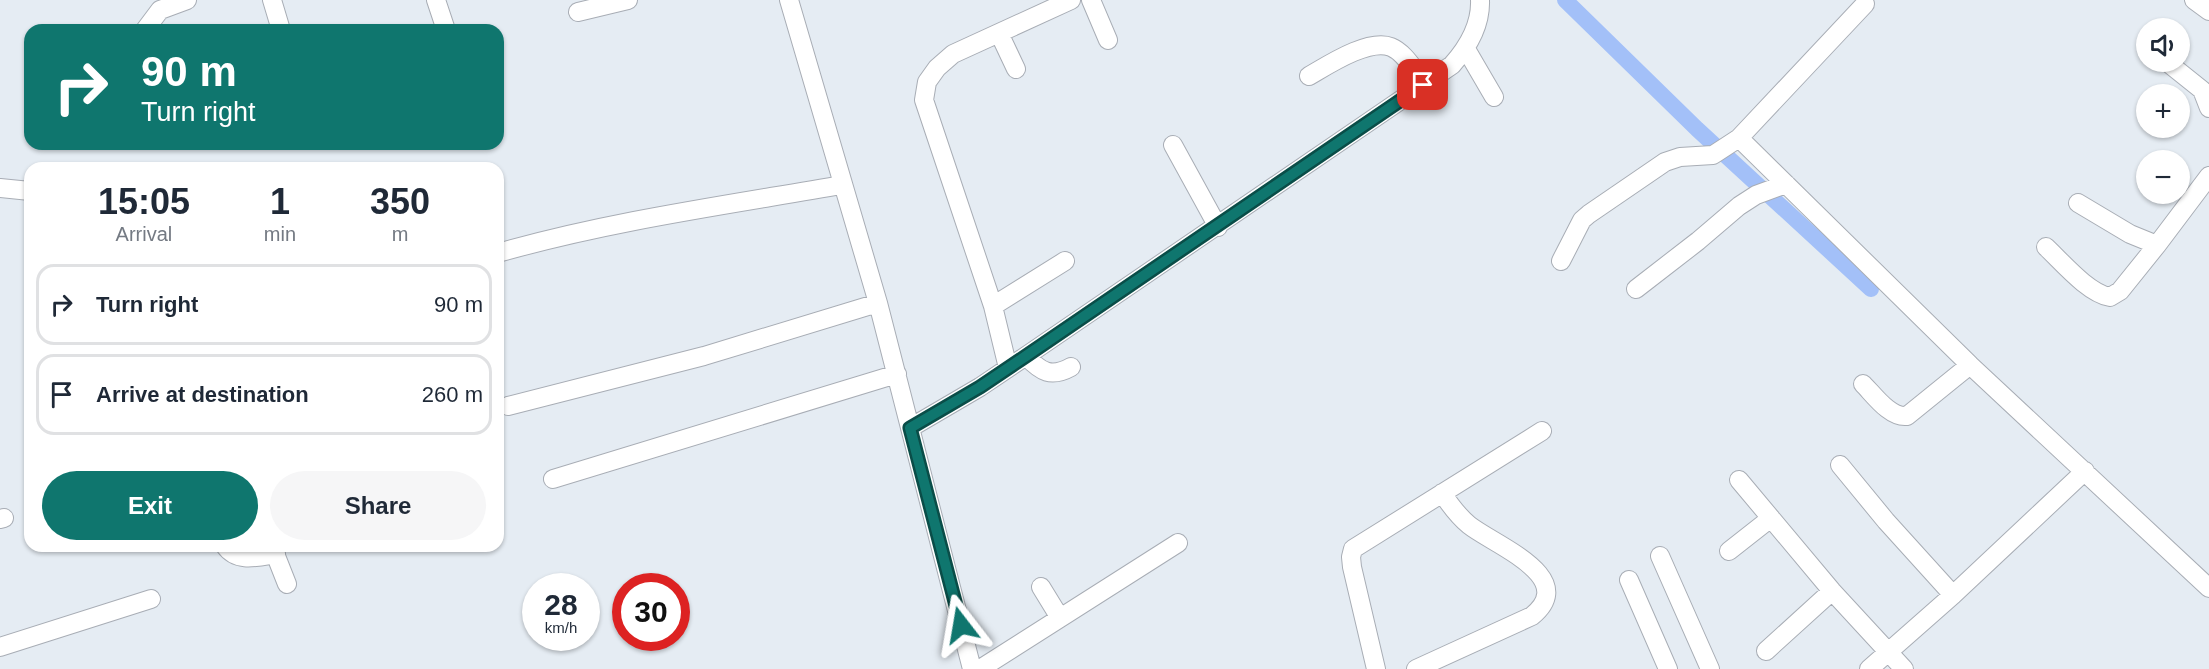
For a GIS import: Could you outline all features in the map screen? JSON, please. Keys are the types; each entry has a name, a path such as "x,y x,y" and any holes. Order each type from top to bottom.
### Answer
{"street":[{"path":"150,24 160,10 187,0"},
{"path":"272,0 278,24"},
{"path":"436,0 444,24"},
{"path":"578,12 628,0"},
{"path":"789,0 878,303 972,669"},
{"path":"1008,368 993,306 924,100 927,82 937,68 953,54 1071,0"},
{"path":"1091,0 1108,40"},
{"path":"910,428 1008,368 1218,227 1420,78 1452,65 1466,49 1480,12 1480,0"},
{"path":"2194,0 2209,11"},
{"path":"1561,261 1582,220 1589,214 1665,162 1680,157 1713,155 1735,141 1865,4"},
{"path":"999,33 1016,69"},
{"path":"1308,76 1354,52 1376,45 1391,47 1408,60 1420,78"},
{"path":"1466,49 1494,97"},
{"path":"2190,66 2209,80"},
{"path":"2180,72 2202,90 2209,108"},
{"path":"1735,141 2209,588"},
{"path":"1173,145 1218,227"},
{"path":"2046,247 2089,287 2102,296 2110,297 2120,291 2209,176"},
{"path":"504,251 604,227 842,185"},
{"path":"1636,289 1739,206 1756,195 1782,185"},
{"path":"0,188 24,190"},
{"path":"2078,203 2130,234 2157,245"},
{"path":"993,306 1065,261"},
{"path":"508,406 704,357 878,303"},
{"path":"1026,356 1037,368 1047,372 1060,373 1071,367"},
{"path":"1863,384 1893,413 1900,417 1907,416 1970,364"},
{"path":"553,479 897,374"},
{"path":"1376,669 1352,567 1353,549 1542,430"},
{"path":"1840,465 1886,521 1953,595"},
{"path":"1869,669 1953,595 2085,471"},
{"path":"1739,480 1832,591 1904,669"},
{"path":"1416,669 1532,616 1542,608 1546,598 1547,586 1542,576 1470,526 1458,515 1442,493"},
{"path":"1729,551 1771,518"},
{"path":"980,669 1178,543"},
{"path":"231,552 243,558 266,552"},
{"path":"275,552 287,584"},
{"path":"1660,556 1710,669"},
{"path":"1629,580 1668,669"},
{"path":"1041,587 1060,618"},
{"path":"1766,651 1832,591"},
{"path":"0,647 152,599"}],"waterway":[{"path":"1565,0 1697,129 1871,289"}],"route":[{"path":"961,625 910,428 980,387 1218,227 1423,85"}]}
